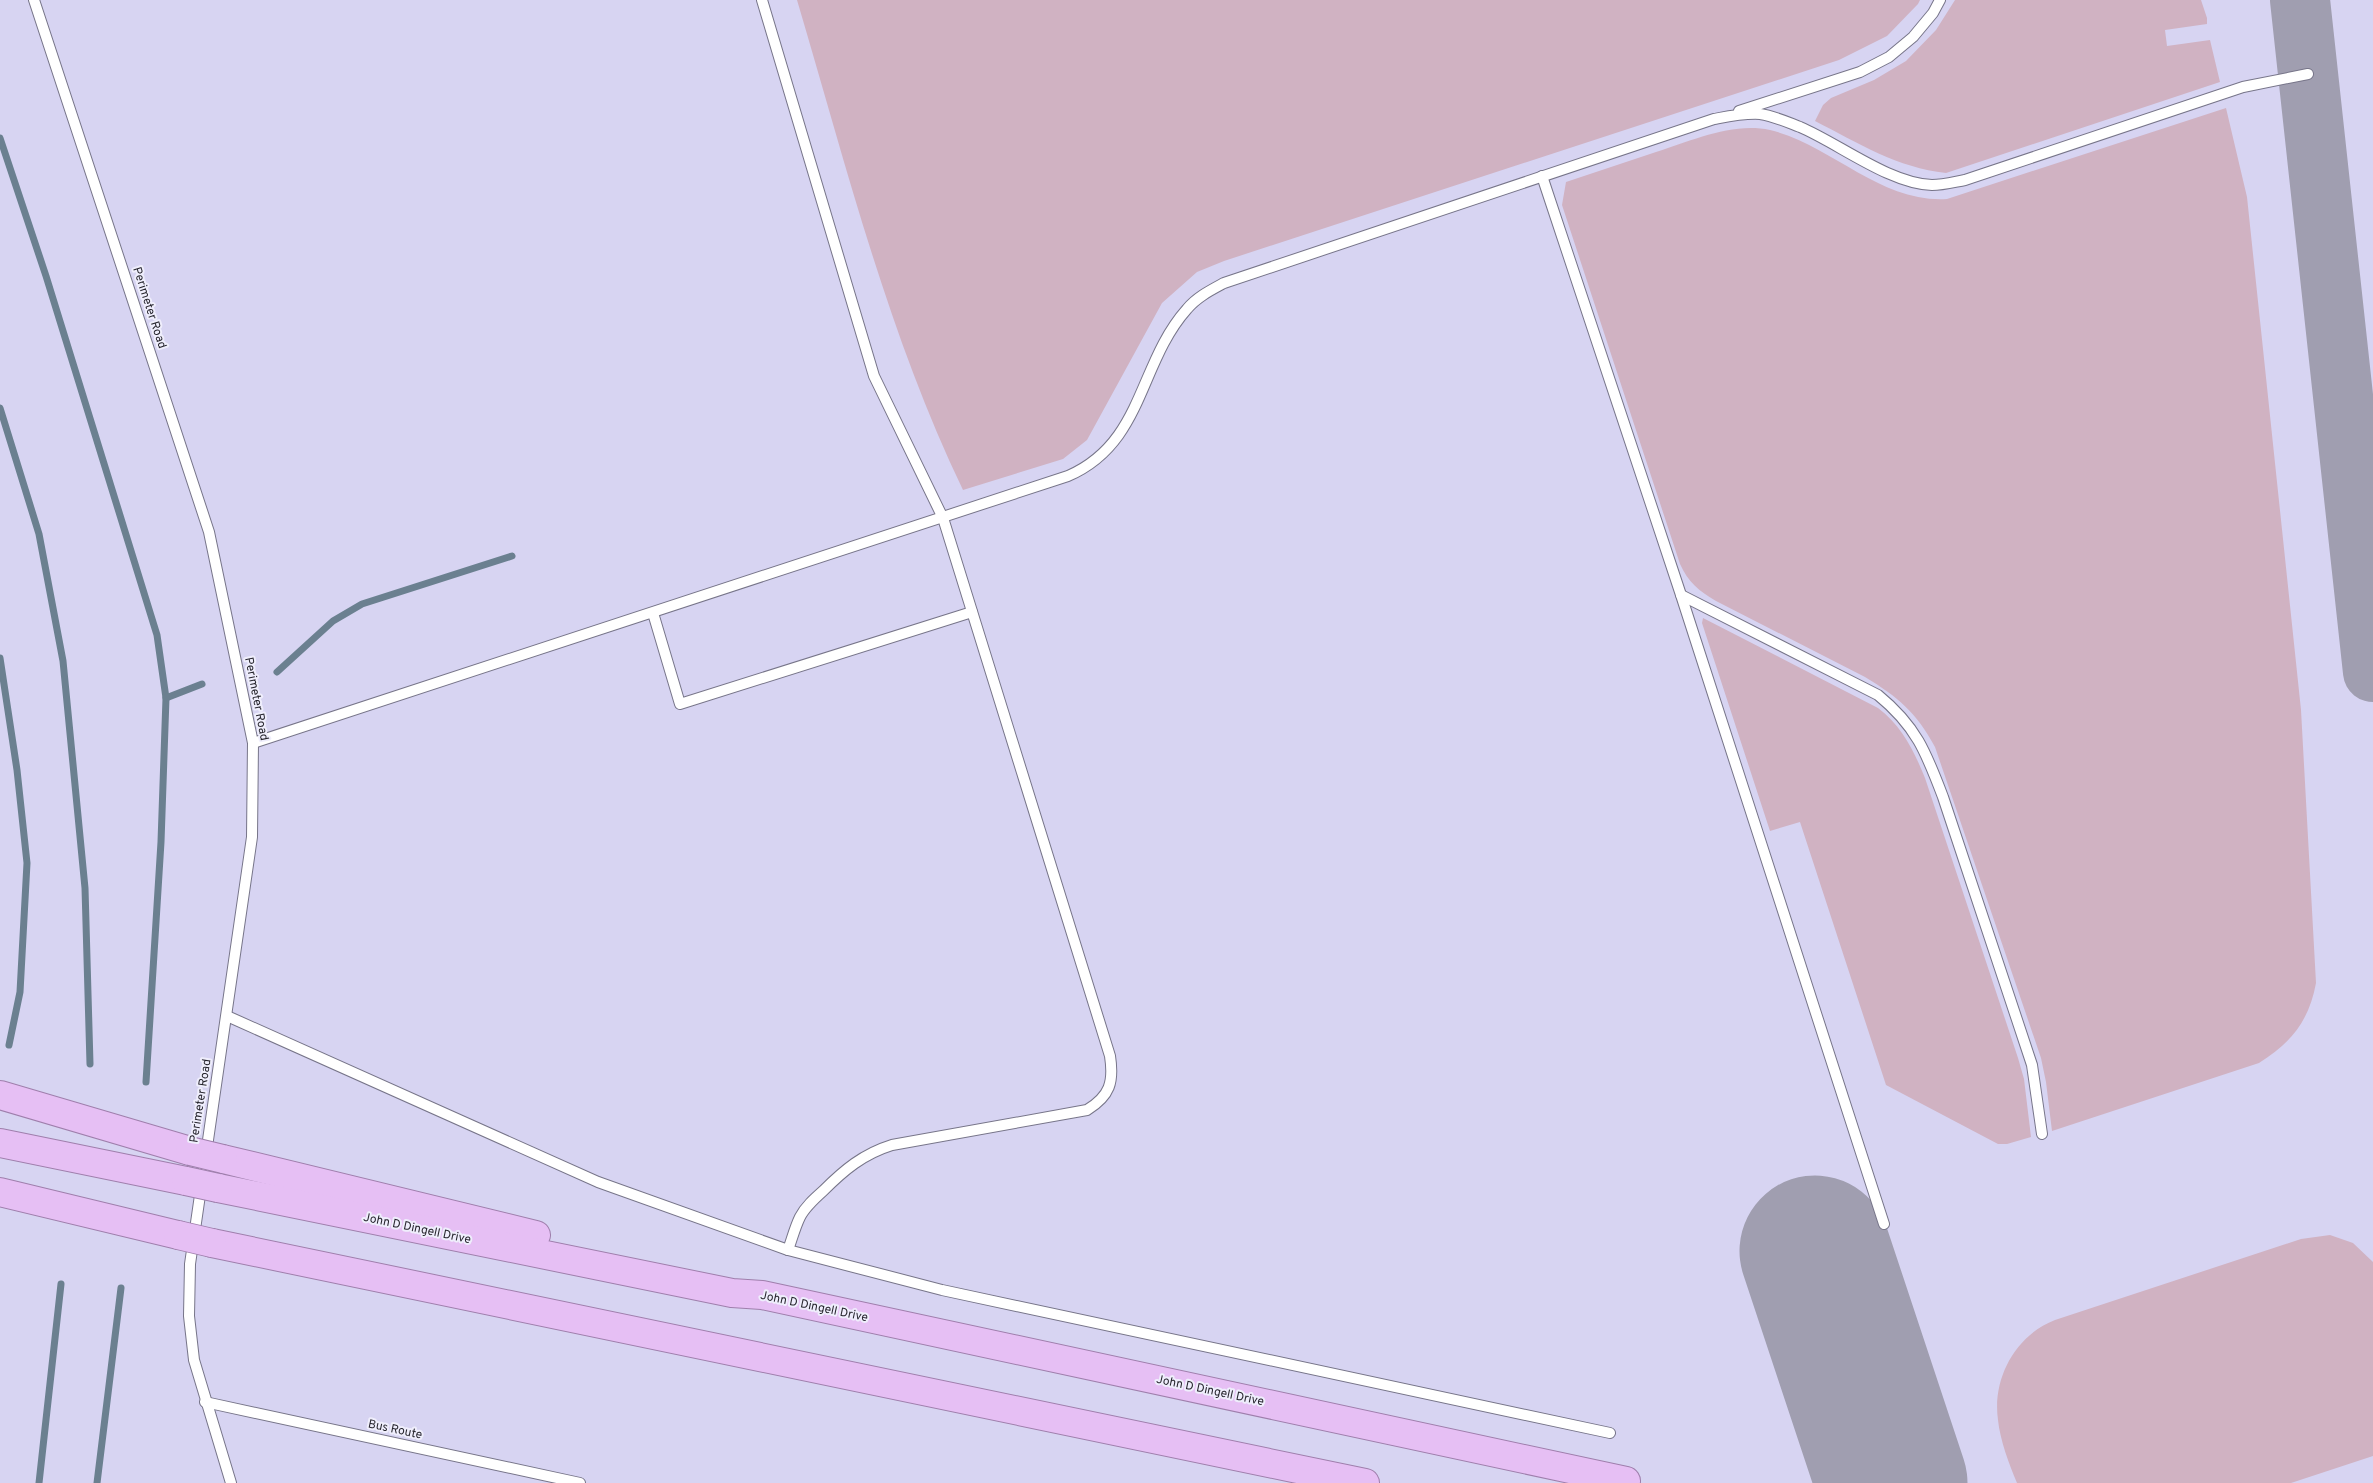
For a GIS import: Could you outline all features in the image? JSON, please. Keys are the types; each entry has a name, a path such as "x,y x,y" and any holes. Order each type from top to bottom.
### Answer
{"highway":[{"path":"0,1095 190,1151 734,1282 762,1295"},
{"name":"John D Dingell Drive","path":"0,1143 732,1293 762,1295 1626,1481"},
{"path":"0,1192 143,1228 1365,1483"},
{"path":"0,1208 143,1228"}],"lane":[{"name":"Perimeter Road","path":"34,0 209,532 253,743 252,836 190,1264 189,1316 193,1351 205,1402 231,1483"},
{"path":"762,0 874,376 942,518 1110,1056 1112,1072 1108,1091 1099,1103 1086,1110 892,1145 875,1150 846,1168 807,1206 800,1216 788,1250"},
{"path":"253,743 1068,476 1085,468 1106,453 1120,435 1174,326 1188,308 1206,293 1224,283 1860,72 1889,57 1912,37 1932,14 1940,0"},
{"path":"1714,119 1739,114 1761,114 1783,120 1910,181 1930,185 1948,184 1975,177 2243,87 2308,74"},
{"path":"1542,176 1681,595 1884,1224"},
{"path":"1681,595 1878,695 1897,710 1916,733 1929,759 1943,797 2032,1065 2042,1134"},
{"path":"653,613 680,704 972,612"},
{"path":"227,1016 598,1182 788,1250 942,1290 1610,1433"},
{"name":"Bus Route","path":"205,1402 580,1483"}],"shaded area":[{"path":"0,0 2373,0 2373,1483 0,1483"},
{"path":"797,0 1920,0 1887,36 1839,60 1224,261 1197,272 1162,303 1087,440 1063,459 963,490 936,431 890,310 851,186"},
{"path":"1955,0 2201,0 2207,24 2165,30 2167,46 2210,40 2220,82 1946,173 1911,166 1895,160 1815,121 1823,105 1831,98 1874,80 1906,61 1936,30"},
{"path":"2226,108 2247,197 2301,710 2316,983 2309,1009 2297,1030 2280,1047 2259,1063 2052,1131 2041,1058 1935,747 1921,724 1905,706 1887,691 1865,677 1716,601 1699,590 1690,581 1680,564 1562,205 1566,182 1712,134 1755,128 1770,130 1793,137 1878,183 1900,192 1923,198 1947,199"},
{"path":"1703,618 1878,708 1901,731 1925,778 2018,1058 2024,1079 2031,1137 2007,1144 1998,1144 1886,1085 1800,822 1770,831 1702,623"},
{"path":"2330,1235 2353,1243 2373,1262 2373,1456 2291,1483 2017,1483 2001,1436 1997,1404 2003,1374 2018,1347 2029,1336 2055,1320 2301,1239"}],"waterway":[{"path":"0,138 46,276 157,635 166,698 161,842 146,1082"},
{"path":"0,408 39,534 63,661 85,888 90,1064"},
{"path":"277,672 333,621 362,604 512,556"},
{"path":"0,658 17,770 27,863 20,992 9,1045"},
{"path":"166,698 202,684"},
{"path":"39,1483 61,1284"},
{"path":"97,1483 121,1288"}],"taxiway":[{"path":"2300,0 2373,672"}],"runway":[{"path":"1815,1251 1892,1483"}]}
